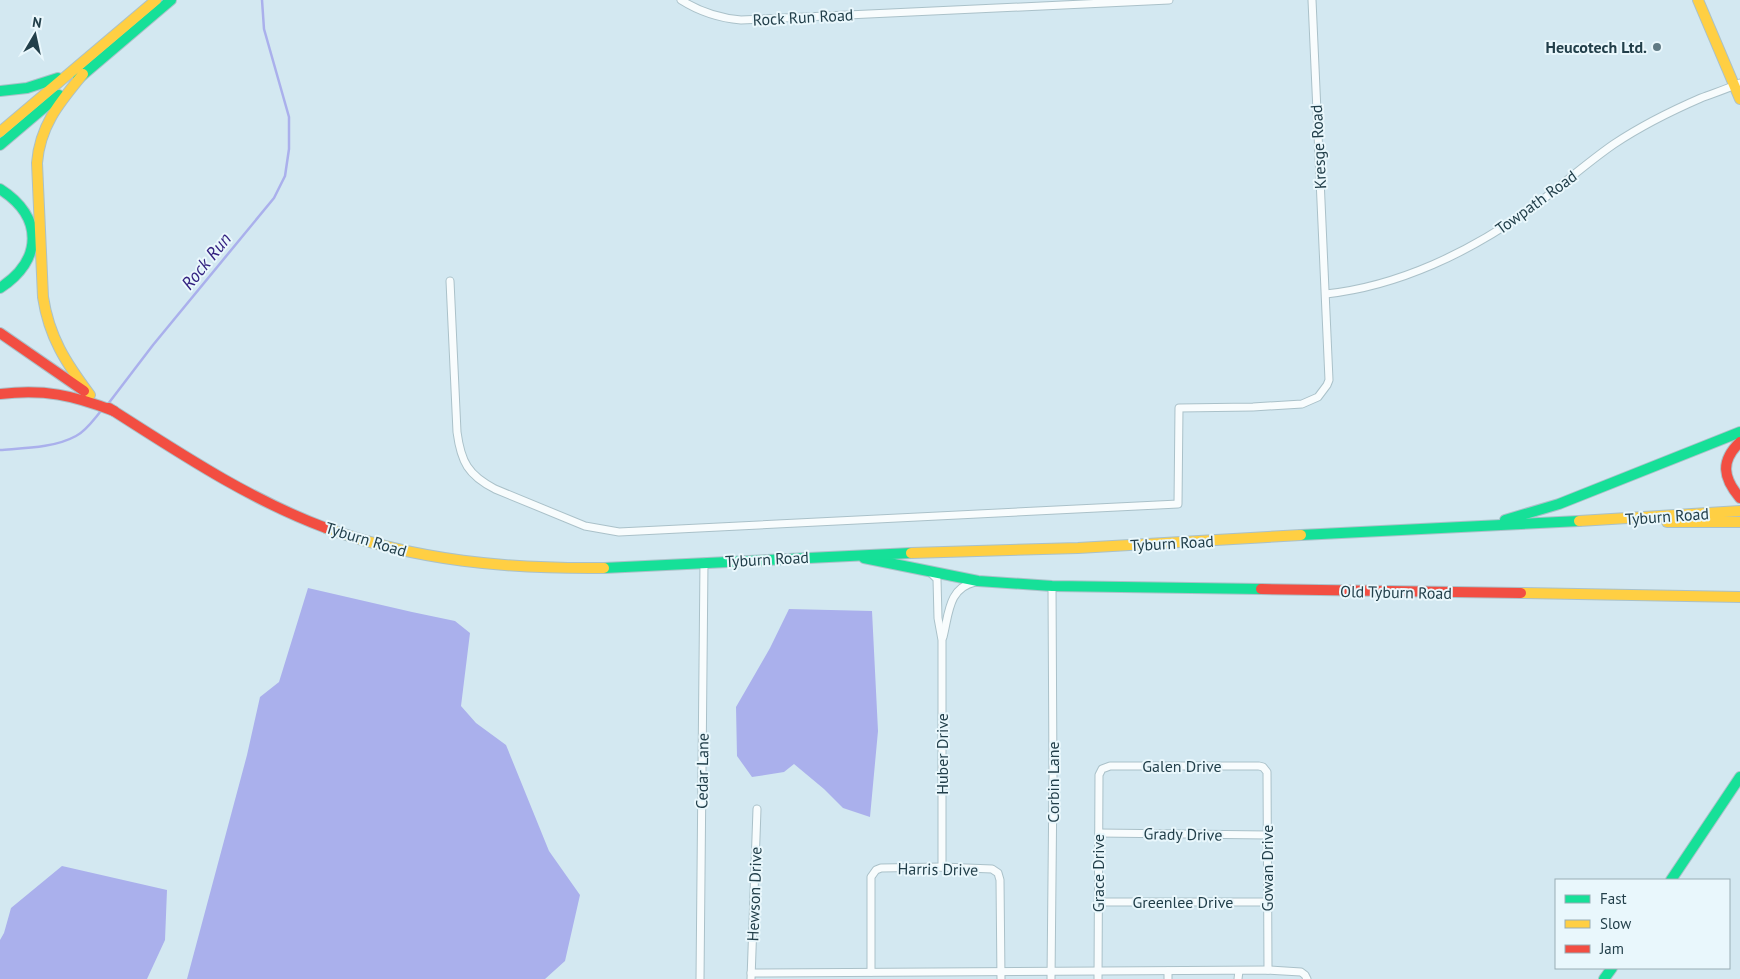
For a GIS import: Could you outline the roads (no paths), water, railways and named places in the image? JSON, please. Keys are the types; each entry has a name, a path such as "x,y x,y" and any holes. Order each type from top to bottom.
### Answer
{"main road":[{"path":"0,132 156,0"},
{"path":"0,145 171,0"},
{"path":"1698,0 1737,84 1740,99"},
{"path":"0,91 36,86 70,73"},
{"path":"83,74 48,120 39,142 37,163 43,297 46,318 60,353 89,398"},
{"path":"0,189 12,196 23,207 30,221 33,237 31,253 24,267 14,279 0,288"},
{"path":"0,333 89,398"},
{"path":"0,394 42,390 89,398"},
{"name":"Tyburn Road","path":"89,398 114,411 180,453 252,495 344,535 395,550 470,562 534,568 605,568 848,555 1075,548 1740,512"},
{"path":"1480,525 1559,504 1740,432"},
{"path":"1740,442 1730,453 1726,466 1728,482 1740,498"},
{"name":"Tyburn Road","path":"1594,521 1740,522"},
{"name":"Old Tyburn Road","path":"848,555 978,581 1052,586 1740,597"},
{"path":"1672,879 1740,777"}],"street":[{"name":"Rock Run Road","path":"681,0 706,13 741,20 1169,0"},
{"name":"Kresge Road","path":"450,281 456,378 457,432 461,451 468,469 480,481 524,502 592,529 619,532 1178,504 1179,408 1298,405 1318,397 1329,380 1312,0"},
{"name":"Towpath Road","path":"1326,294 1353,290 1388,281 1423,268 1473,245 1529,210 1596,157 1634,132 1701,98 1737,84"},
{"name":"Cedar Lane","path":"700,979 704,562"},
{"name":"Huber Drive","path":"928,572 934,574 937,579 938,618 942,640 942,867"},
{"name":"Huber Drive","path":"942,640 955,593 963,586 978,581"},
{"name":"Corbin Lane","path":"1051,979 1053,787 1052,586"},
{"name":"Galen Drive","path":"1102,769 1110,766 1263,767"},
{"name":"Gowan Drive","path":"1263,767 1267,772 1268,970"},
{"name":"Grace Drive","path":"1098,975 1099,775 1102,769"},
{"name":"Hewson Drive","path":"751,976 757,810"},
{"name":"Grady Drive","path":"1098,833 1267,834"},
{"name":"Harris Drive","path":"871,972 871,877 876,870 881,868 942,867 992,869 998,873 1000,880 1001,975"},
{"name":"Greenlee Drive","path":"1098,902 1267,902"},
{"path":"751,976 871,972 928,975 1001,975 1051,970 1098,975 1168,971 1268,970 1298,971 1303,973 1307,979"},
{"path":"1238,970 1238,979"},
{"path":"1168,971 1168,979"}],"water":[{"path":"308,588 455,621 470,633 461,706 476,723 506,745 549,851 580,895 565,961 545,979 187,979 247,755 260,697 279,682"},
{"path":"789,609 872,611 878,731 870,817 843,808 794,764 784,772 752,777 737,756 736,707 770,648"},
{"path":"62,866 167,890 165,940 147,979 0,979 0,940 4,933 11,908"}],"waterway":[{"name":"Rock Run","path":"108,404 153,345 274,198 285,176 289,149 289,117 264,29 262,0"},
{"name":"Rock Run","path":"0,450 39,447 67,440 83,431 101,411"}],"place":[{"name":"Heucotech Ltd.","path":"1657,47"}]}
